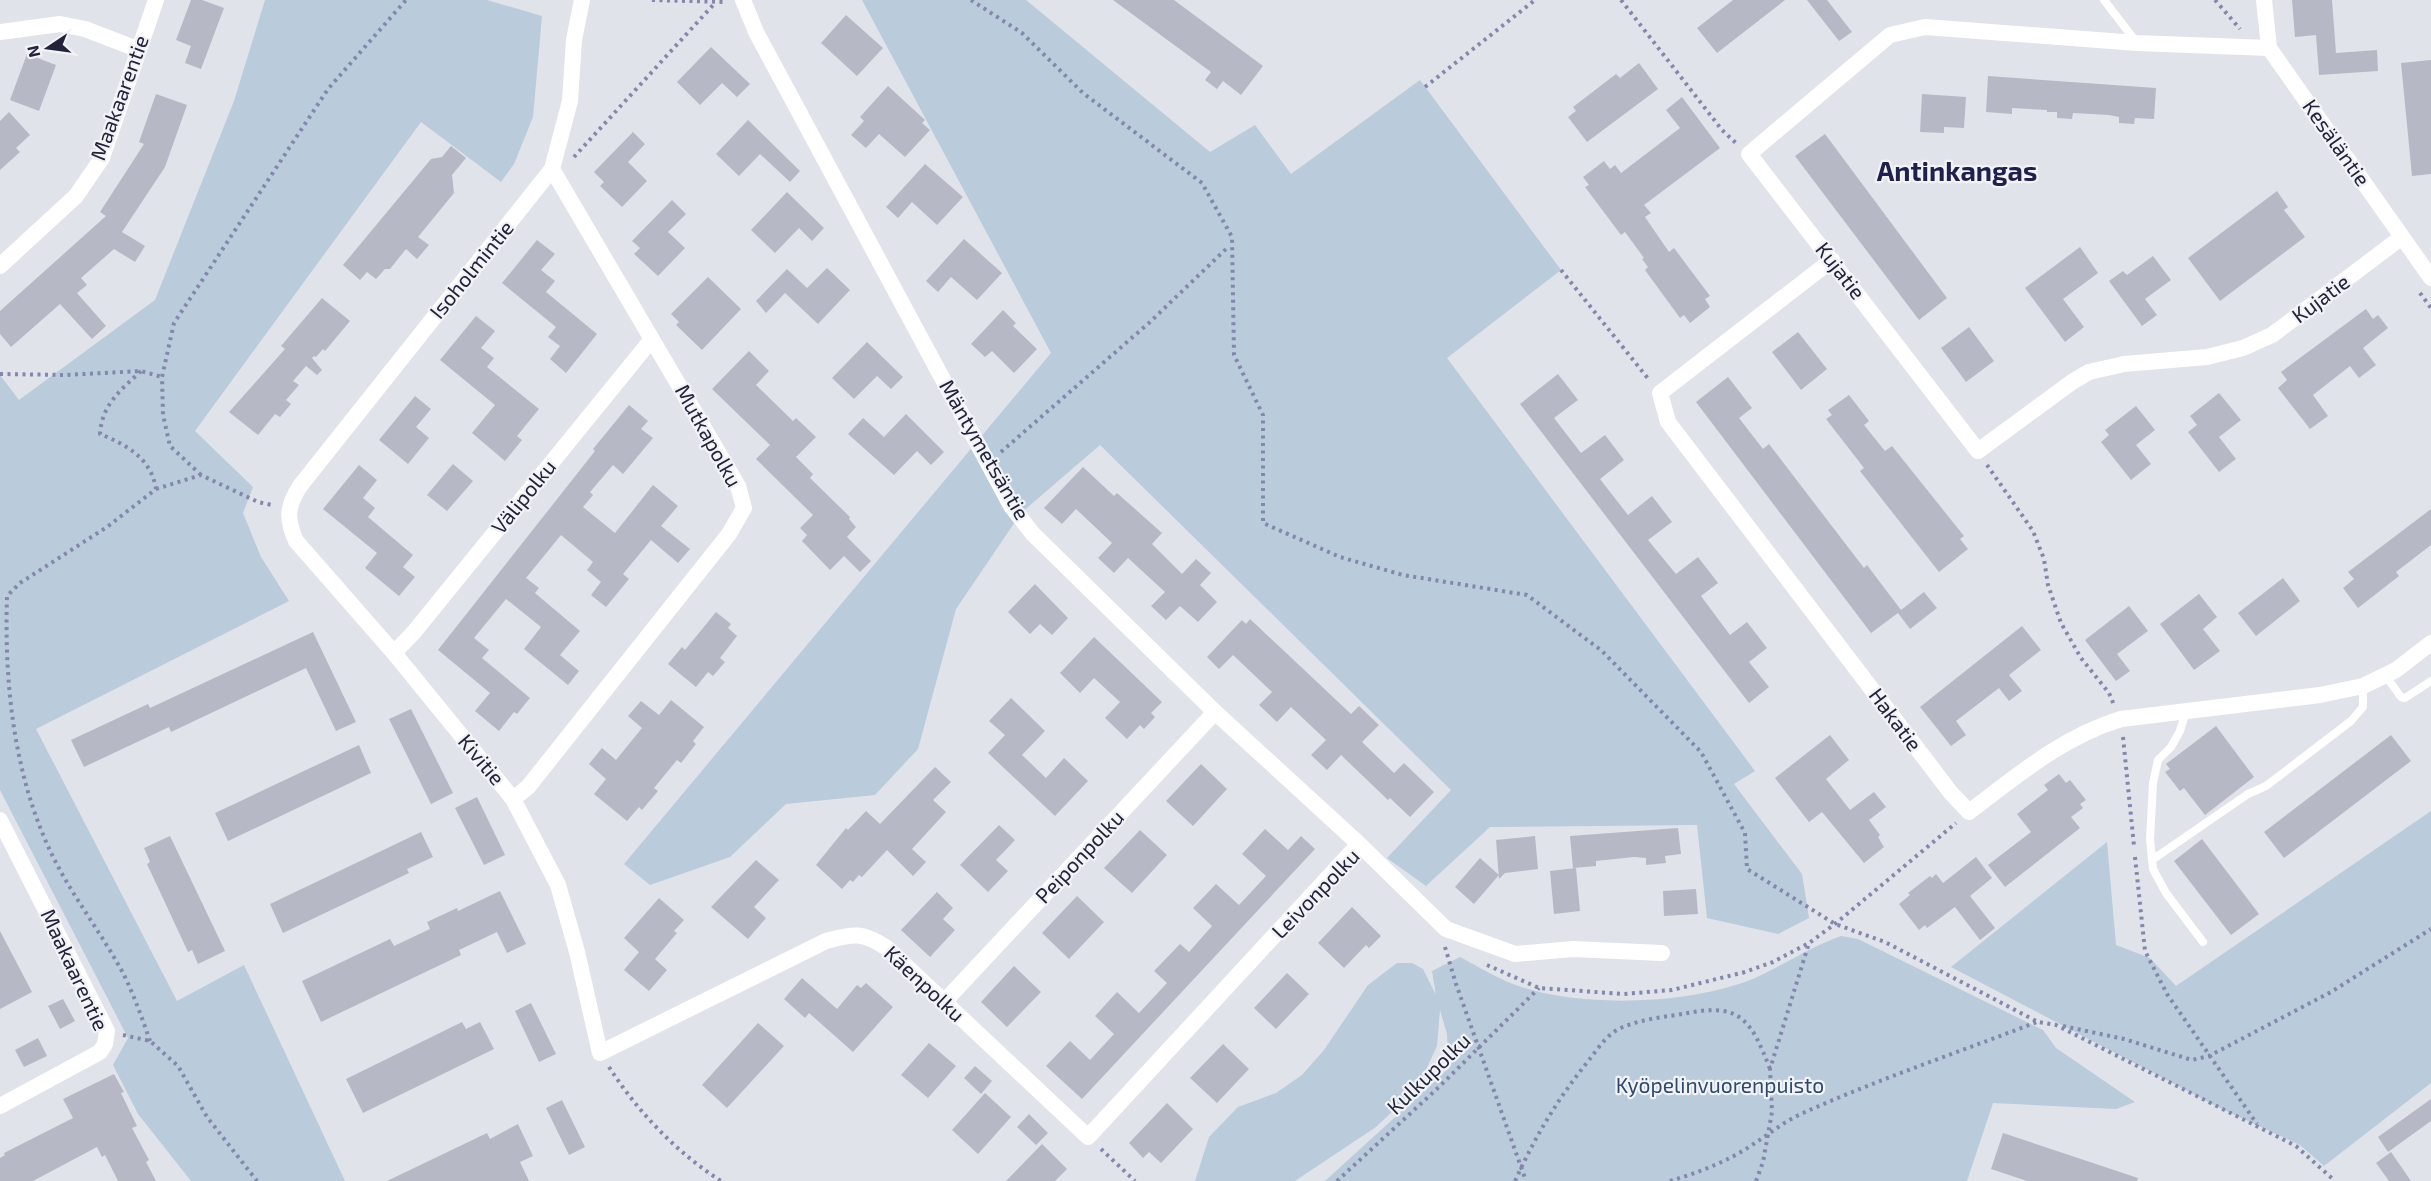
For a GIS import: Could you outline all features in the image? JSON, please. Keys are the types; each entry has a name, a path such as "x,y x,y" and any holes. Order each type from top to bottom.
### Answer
{"street":[{"name":"Maakaarentie","path":"0,266 76,196 102,158 137,49 156,0"},
{"name":"Isoholmintie","path":"288,509 300,486 552,169 570,101 574,40 582,0"},
{"name":"Mäntymetsäntie","path":"743,0 756,32 1011,506 1033,534 1215,712 1359,844"},
{"name":"Kesäläntie","path":"2265,0 2270,48 2431,278"},
{"path":"0,32 60,24 85,29 137,49"},
{"path":"1749,154 1890,35 1925,27 2137,43 2270,48"},
{"name":"Kujatie","path":"1749,154 1978,451 2089,372 2124,364 2207,357 2243,348 2272,335 2402,237"},
{"name":"Mutkapolku","path":"513,799 528,787 729,534 744,508 738,486 552,169"},
{"path":"1660,393 1832,260"},
{"name":"Välipolku","path":"394,653 414,632 652,339"},
{"name":"Hakatie","path":"1660,393 1668,422 1951,793 1969,812 2058,745 2094,727 2121,719 2320,695 2363,686 2385,675 2431,643"},
{"name":"Kivitie","path":"288,509 289,525 296,541 394,653 513,799 558,885 577,952 600,1053"},
{"name":"Peiponpolku","path":"944,1002 1215,712"},
{"name":"Maakaarentie","path":"0,820 108,1031 105,1044 100,1052 0,1106"},
{"name":"Leivonpolku","path":"1088,1137 1359,844 1446,929 1515,954 1573,949 1662,953"},
{"name":"Käenpolku","path":"600,1053 826,941 845,935 870,936 887,948 1088,1137"}],"lane":[{"path":"2104,0 2137,43"},
{"path":"2385,675 2401,697 2405,698 2431,681"},
{"path":"2152,860 2248,794 2266,786 2351,721 2362,707 2363,686"},
{"path":"2186,711 2180,731 2171,747 2158,760 2153,783 2150,839 2153,869 2166,894 2203,942"}],"path":[{"path":"288,509 258,502 201,475 170,446 163,416 162,377 174,323 328,89 406,0"},
{"path":"652,0 716,3 743,0"},
{"path":"971,0 1022,33 1083,93 1203,183 1232,237 1234,355 1263,415 1263,524 1340,557 1403,575 1527,596 1602,651 1701,752 1745,833 1747,869 1835,924 1885,942 2038,1022 2124,1039 2192,1060 2209,1056 2331,993 2431,929"},
{"path":"1425,87 1535,0"},
{"path":"1621,0 1722,130 1749,154"},
{"path":"2215,0 2239,28"},
{"path":"552,169 567,165 716,3"},
{"path":"989,463 1150,322 1226,249"},
{"path":"1561,270 1660,393"},
{"path":"0,374 66,375 141,371 162,377"},
{"path":"141,371 113,398 101,419 100,434 130,447 154,476 156,489"},
{"path":"1978,451 2033,531 2044,558 2048,585 2061,623 2081,658 2109,693 2121,719 2145,951 2167,994 2257,1125"},
{"path":"0,599 7,596 20,583 107,527 156,489 201,475"},
{"path":"7,596 8,677 17,747 30,798 43,832 61,871 123,975 150,1041 178,1066 207,1117 257,1181"},
{"path":"1770,1069 1809,943"},
{"path":"1444,945 1526,1181"},
{"name":"Kulkupolku","path":"1337,1181 1539,988"},
{"path":"1515,1181 1548,1115 1607,1038 1624,1027 1706,1009 1727,1010 1742,1019 1750,1028 1770,1069 1773,1101 1769,1132 1756,1181"},
{"path":"1670,1181 1687,1176 1748,1148 1769,1132 1804,1113 2038,1022"},
{"path":"2056,1025 2296,1146 2335,1181"},
{"path":"108,1031 150,1041"},
{"path":"600,1053 654,1126 695,1164 721,1181"},
{"path":"1088,1137 1135,1181"}],"green space":[{"path":"265,0 487,0 542,16 533,117 514,164 501,182 421,122 195,431 253,487 243,513 261,557 289,601 36,729 177,1001 244,965 345,1181 191,1181 138,1114 113,1065 128,1038 0,790 0,375 19,400 155,300 234,101"},
{"path":"862,0 1026,0 1210,152 1255,125 1291,174 1420,80 1561,270 1447,358 1755,771 1734,784 1802,874 1809,918 1778,934 1707,918 1697,825 1490,827 1426,886 1387,858 1451,790 1100,445 1021,513 956,609 918,749 875,795 786,804 730,857 650,885 624,864 1051,353"},
{"path":"2431,811 2431,1083 2324,1166 2300,1145 2222,1109 1951,967 2107,842 2116,945 2150,958 2176,986"},
{"name":"Kyöpelinvuorenpuisto","path":"1841,936 1858,939 2043,1030 2056,1048 2135,1102 2116,1109 1993,1103 1967,1181 1325,1181 1449,1068 1447,1034 1440,1010 1437,1046 1418,1087 1376,1127 1295,1181 1195,1181 1209,1137 1238,1107 1276,1093 1302,1075 1324,1050 1368,985 1397,963 1412,963 1423,969 1436,995 1432,971 1460,957 1506,981 1539,992 1601,1000 1667,998 1699,994 1755,978"}],"building":[{"path":"191,0 202,0 224,8 201,69 185,63 191,46 176,40"},
{"path":"1113,0 1174,0 1263,66 1241,95 1223,81 1217,89 1205,80 1211,72"},
{"path":"1733,0 1785,0 1717,53 1697,28"},
{"path":"1807,0 1827,0 1852,32 1839,41"},
{"path":"2292,0 2332,0 2336,53 2377,50 2378,71 2319,75 2316,35 2295,37"},
{"path":"846,15 883,48 857,76 821,43"},
{"path":"711,47 750,84 737,97 722,83 700,105 677,82"},
{"path":"27,54 56,65 39,111 10,100"},
{"path":"2431,60 2431,174 2412,176 2401,63"},
{"path":"1639,63 1658,89 1587,142 1568,117 1576,111 1573,107 1616,74 1620,78"},
{"path":"1988,76 2156,88 2154,119 2135,118 2134,124 2119,123 2119,117 2109,115 2073,113 2072,119 2057,118 2057,112 2047,112 2047,110 2012,108 2012,114 1986,112"},
{"path":"888,86 925,120 922,123 930,130 905,157 879,134 866,148 851,135 864,121 860,117"},
{"path":"156,94 187,105 165,167 122,232 145,246 135,262 114,249 81,278 87,285 77,293 106,326 92,339 60,304 11,347 0,334 0,311 106,216 100,212 144,144 139,142"},
{"path":"1922,94 1966,97 1964,128 1944,127 1944,133 1920,132"},
{"path":"1682,97 1720,148 1644,205 1651,213 1645,217 1669,252 1674,248 1710,296 1705,299 1710,307 1690,323 1684,315 1680,318 1645,270 1648,267 1642,259 1644,258 1625,232 1621,235 1585,187 1589,185 1583,177 1604,161 1610,169 1615,165 1621,173 1680,128 1666,110"},
{"path":"9,112 30,135 16,148 20,152 0,170 0,121"},
{"path":"748,120 800,171 790,182 760,154 739,176 716,154"},
{"path":"633,132 645,144 628,162 647,181 622,207 600,186 604,182 594,172"},
{"path":"1825,134 1947,298 1919,320 1795,156"},
{"path":"451,146 466,158 452,175 454,193 418,237 429,245 417,259 406,249 390,269 385,269 376,279 367,272 360,280 343,265 431,159 442,157"},
{"path":"925,164 963,197 937,225 912,202 898,218 886,207"},
{"path":"2277,191 2288,207 2284,210 2305,237 2220,301 2188,258"},
{"path":"787,192 824,228 812,241 799,228 775,253 751,230"},
{"path":"672,200 686,214 668,232 685,248 658,276 634,254 640,248 632,241"},
{"path":"964,239 1002,273 977,300 951,277 938,292 926,281"},
{"path":"537,240 555,254 541,270 555,281 546,292 597,334 566,373 550,359 560,346 548,337 556,327 502,283"},
{"path":"2080,247 2098,273 2063,299 2084,327 2065,342 2025,288"},
{"path":"2153,256 2171,280 2145,299 2157,315 2142,326 2109,281 2123,271 2127,275"},
{"path":"827,268 850,290 818,324 785,293 766,313 756,301 787,269 807,288"},
{"path":"708,277 741,309 702,350 676,325 679,322 671,314"},
{"path":"322,298 350,321 325,351 323,349 312,358 322,370 317,375 306,366 293,381 299,385 286,400 291,404 280,417 275,414 258,435 229,412 285,349 281,346"},
{"path":"2366,309 2373,319 2378,315 2388,328 2363,348 2376,365 2359,378 2350,366 2313,395 2328,416 2310,429 2278,388 2287,380 2281,372"},
{"path":"1003,310 1016,323 1013,326 1037,349 1014,373 992,351 985,357 971,344"},
{"path":"476,316 495,331 481,348 494,358 487,367 539,409 517,436 522,440 505,461 472,433 495,405 440,360"},
{"path":"1969,327 1994,361 1966,382 1941,348"},
{"path":"1798,332 1827,369 1801,390 1772,352"},
{"path":"867,342 903,377 891,389 877,376 854,399 832,378"},
{"path":"749,351 769,371 756,385 793,421 796,418 816,437 796,457 813,474 810,478 850,517 849,519 856,527 847,537 871,561 860,572 844,556 830,570 802,541 807,535 800,528 813,515 756,459 770,445 712,389"},
{"path":"1558,374 1578,400 1554,418 1581,453 1605,435 1624,460 1600,479 1628,515 1652,496 1672,522 1648,540 1676,574 1698,557 1718,583 1701,596 1730,635 1747,622 1767,648 1749,662 1769,687 1749,703 1520,404"},
{"path":"1728,377 1752,408 1739,418 1763,449 1769,444 1864,568 1867,565 1901,610 1924,592 1937,608 1910,629 1898,613 1871,633 1696,402"},
{"path":"2219,393 2241,420 2219,437 2236,459 2219,472 2188,432 2197,425 2190,416"},
{"path":"1849,395 1869,421 1864,425 1885,451 1892,446 1964,536 1960,539 1968,549 1939,572 1860,471 1864,468 1826,419 1832,415 1828,410"},
{"path":"415,396 431,409 416,427 429,438 408,464 379,440"},
{"path":"629,405 648,421 641,429 653,438 623,474 613,465 590,492 593,495 583,507 615,533 653,485 678,506 661,526 690,549 678,563 651,540 623,574 629,579 606,607 591,595 601,582 587,570 593,562 561,535 526,578 539,588 535,593 580,631 560,655 579,671 568,685 524,649 541,627 506,599 474,638 489,650 482,658 530,698 517,714 514,712 499,731 475,711 490,693 438,650"},
{"path":"2136,406 2155,430 2136,445 2151,464 2131,480 2101,442 2109,435 2105,430"},
{"path":"906,414 944,452 931,465 917,451 894,475 848,434 863,418 884,437"},
{"path":"453,464 473,481 447,511 427,495"},
{"path":"359,465 377,480 363,498 375,508 368,517 413,555 403,567 415,577 399,596 365,568 377,553 323,509"},
{"path":"1083,467 1114,496 1117,493 1162,533 1152,544 1182,574 1196,559 1211,573 1200,585 1217,602 1198,622 1180,606 1166,620 1151,606 1165,592 1128,558 1114,573 1098,558 1112,543 1076,509 1062,524 1044,508"},
{"path":"2431,509 2431,545 2396,572 2399,576 2358,608 2343,588 2354,579 2348,572"},
{"path":"2283,578 2300,601 2256,636 2238,613"},
{"path":"1035,584 1068,618 1052,635 1040,624 1030,634 1008,612"},
{"path":"2199,594 2217,617 2203,629 2220,651 2194,670 2160,624"},
{"path":"2129,606 2148,631 2117,654 2130,671 2116,681 2085,640"},
{"path":"716,612 731,624 728,628 737,636 720,658 725,662 713,676 708,672 696,687 668,664 682,647 685,650"},
{"path":"1250,619 1351,714 1359,706 1379,725 1362,742 1394,773 1404,763 1434,792 1410,817 1390,798 1388,800 1341,755 1327,770 1311,755 1326,740 1291,707 1277,722 1259,705 1272,692 1233,655 1219,669 1207,657 1242,620 1246,624"},
{"path":"2022,626 2041,650 2009,675 2022,691 2009,701 1999,688 1956,721 1966,735 1951,746 1920,707"},
{"path":"313,632 356,722 336,731 306,668 171,732 169,727 84,767 71,740 148,704 150,708"},
{"path":"1094,637 1162,702 1151,713 1155,717 1144,729 1140,725 1127,739 1105,718 1120,702 1094,678 1080,693 1060,673"},
{"path":"1011,698 1045,731 1022,755 1046,778 1064,758 1088,781 1055,816 988,753 1005,735 989,721"},
{"path":"671,700 704,727 693,741 696,744 681,763 677,760 654,788 658,791 642,810 639,807 627,821 594,794 606,779 589,764 602,748 616,760 642,728 628,716 641,701 659,715"},
{"path":"411,709 453,793 431,804 389,719"},
{"path":"2216,726 2254,777 2205,815 2184,788 2180,791 2165,772 2170,769 2166,764"},
{"path":"1830,735 1849,760 1826,779 1850,810 1874,792 1886,807 1869,820 1880,835 1878,837 1884,847 1864,863 1822,812 1809,822 1775,778"},
{"path":"2391,735 2411,761 2284,858 2264,832"},
{"path":"359,745 371,773 228,841 215,813"},
{"path":"1201,764 1227,789 1193,826 1166,801"},
{"path":"935,767 951,782 933,800 946,812 912,849 926,862 913,876 887,850 862,877 859,875 853,882 850,880 842,889 816,865 846,828 848,830 866,811 880,824"},
{"path":"2059,774 2066,783 2070,780 2086,800 2080,804 2083,808 2071,817 2080,828 2005,887 1988,865 2031,832 2017,814 2048,790 2044,785"},
{"path":"477,797 505,855 484,865 455,808"},
{"path":"999,825 1015,840 996,860 1008,871 988,892 960,865"},
{"path":"1678,828 1681,854 1665,856 1666,863 1646,865 1646,858 1634,857 1596,861 1596,866 1573,868 1570,836"},
{"path":"1265,829 1288,850 1301,836 1315,849 1082,1099 1046,1066 1070,1041 1090,1060 1114,1034 1095,1016 1117,992 1139,1013 1167,983 1154,971 1180,944 1189,952 1212,926 1193,908 1216,884 1239,905 1266,876 1242,854"},
{"path":"1140,830 1167,855 1132,893 1104,868"},
{"path":"421,832 433,857 407,869 409,873 283,933 270,904"},
{"path":"170,836 225,951 198,964 192,950 188,952 147,864 150,862 144,848"},
{"path":"1535,836 1538,869 1505,873 1499,879 1496,840"},
{"path":"2202,839 2259,914 2231,935 2174,861"},
{"path":"1976,857 1992,878 1970,896 1995,928 1980,940 1955,907 1927,928 1925,925 1919,930 1899,904 1910,895 1908,893 1930,876 1932,878 1936,874 1943,883"},
{"path":"1480,858 1499,875 1474,904 1455,887"},
{"path":"756,860 779,880 754,907 766,918 748,939 711,907"},
{"path":"1576,868 1580,911 1554,914 1550,871"},
{"path":"1696,889 1698,914 1664,916 1663,891"},
{"path":"500,891 526,944 507,953 497,932 459,950 461,955 321,1022 302,981 390,939 394,946 430,929 427,922 457,908 458,911"},
{"path":"937,892 953,908 943,919 955,930 930,957 901,930"},
{"path":"1077,896 1104,922 1069,959 1042,933"},
{"path":"659,898 684,920 674,931 677,933 655,959 667,970 649,991 624,970 639,952 624,938"},
{"path":"1352,907 1381,936 1369,948 1366,945 1344,968 1318,943"},
{"path":"0,931 32,992 0,1009"},
{"path":"1014,966 1041,992 1007,1027 981,1002"},
{"path":"1287,973 1309,994 1276,1029 1254,1008"},
{"path":"802,978 837,1009 857,985 861,988 866,983 893,1007 853,1052 809,1013 805,1018 784,999"},
{"path":"63,999 75,1021 60,1029 48,1006"},
{"path":"531,1003 556,1054 539,1062 515,1011"},
{"path":"462,1022 466,1029 480,1022 494,1049 363,1113 346,1079"},
{"path":"758,1023 784,1046 727,1108 702,1085"},
{"path":"38,1038 47,1056 24,1067 15,1050"},
{"path":"929,1043 956,1066 928,1098 901,1075"},
{"path":"1223,1044 1249,1069 1217,1103 1190,1078"},
{"path":"975,1066 992,1081 981,1094 964,1078"},
{"path":"114,1074 124,1092 121,1093 137,1126 132,1128 149,1160 146,1162 156,1181 118,1181 105,1155 102,1157 97,1147 33,1181 0,1181 0,1158 5,1155 4,1153 73,1118 63,1099"},
{"path":"985,1093 1011,1117 978,1154 952,1130"},
{"path":"2431,1099 2431,1121 2388,1152 2378,1137"},
{"path":"562,1100 585,1147 569,1155 546,1108"},
{"path":"1167,1103 1193,1129 1161,1163 1149,1152 1143,1158 1129,1143"},
{"path":"1029,1114 1048,1133 1036,1145 1017,1127"},
{"path":"518,1124 533,1156 520,1162 529,1181 387,1181 487,1133 490,1139"},
{"path":"2003,1133 2138,1178 2137,1181 2027,1181 1991,1169"},
{"path":"1042,1144 1067,1169 1055,1181 1006,1181"},
{"path":"2391,1152 2411,1181 2389,1181 2376,1163"}],"district":[{"name":"Antinkangas","path":"1957,172"}]}
